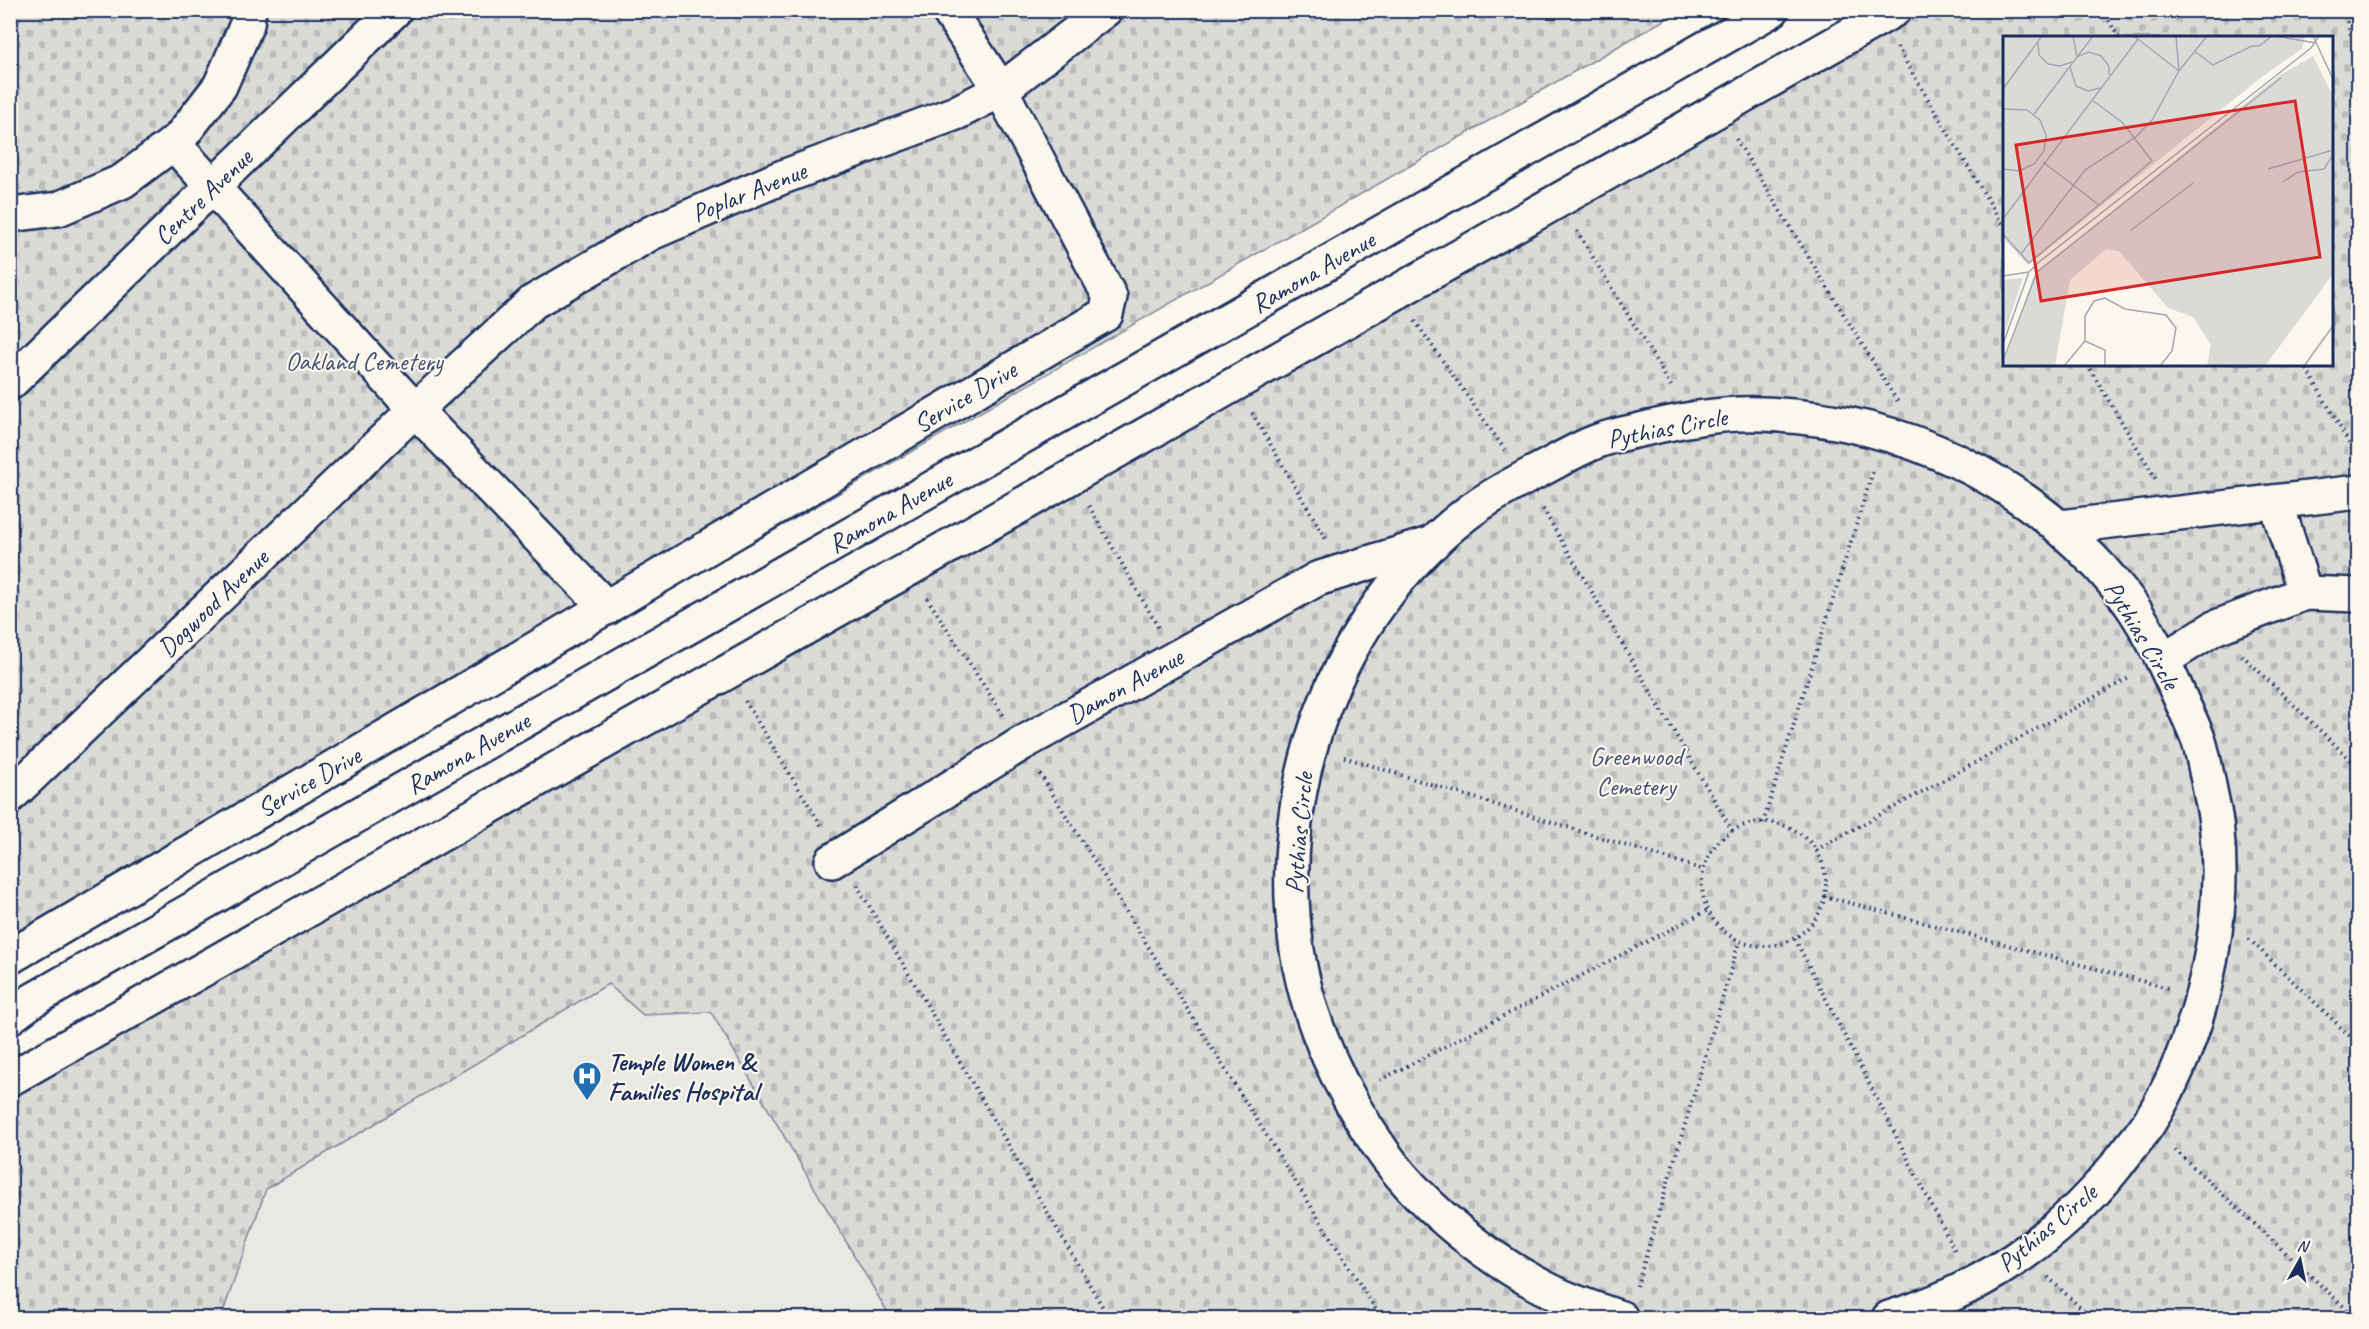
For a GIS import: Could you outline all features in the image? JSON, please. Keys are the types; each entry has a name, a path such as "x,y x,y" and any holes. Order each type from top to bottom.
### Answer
{"street":[{"path":"10,215 58,208 123,182 173,143 220,86 247,24 249,10"},
{"name":"Centre Avenue","path":"10,383 395,10"},
{"name":"Service Drive","path":"10,957 1106,314 1110,297 1001,90 948,10"},
{"name":"Poplar Avenue","path":"415,410 534,302 651,233 780,178 956,113 1001,90 1105,10"},
{"name":"Ramona Avenue","path":"10,1017 44,994 1772,10"},
{"path":"10,1079 1887,14"},
{"path":"173,143 415,410 607,608"},
{"name":"Dogwood Avenue","path":"10,796 415,410"},
{"name":"Pythias Circle","path":"1628,1307 1558,1295 1494,1259 1437,1213 1388,1159 1348,1097 1317,1027 1297,953 1290,877 1297,801 1309,746 1345,659 1384,597 1432,543 1471,510 1525,478 1598,440 1690,418 1767,414 1822,418 1886,432 1924,445 1995,480 2060,527 2122,592 2163,660 2201,747 2217,830 2218,910 2204,998 2180,1063 2148,1125 2092,1195 2024,1253 1973,1285 1919,1310 1889,1318"},
{"path":"2060,527 2358,492"},
{"path":"2277,502 2305,592"},
{"name":"Damon Avenue","path":"836,858 1021,744 1317,579 1432,543"},
{"path":"2163,660 2214,628 2305,592 2358,595"}],"path":[{"path":"2103,10 2118,36"},
{"path":"2344,10 2358,61"},
{"path":"1887,14 2003,225"},
{"path":"1719,110 1924,445"},
{"path":"1559,201 1690,418"},
{"path":"1395,293 1525,478 1733,832"},
{"path":"2088,366 2176,513"},
{"path":"2305,366 2358,460"},
{"path":"1235,384 1344,571"},
{"path":"1763,823 1886,432"},
{"path":"1073,476 1175,658"},
{"path":"908,569 1021,744 1381,1318"},
{"path":"2214,628 2358,767"},
{"path":"1816,850 2163,660"},
{"path":"727,672 1109,1318"},
{"path":"1309,746 1704,870"},
{"path":"1763,823 1783,825 1802,834 1816,850 1824,868 1827,888 1822,908 1811,926 1795,939 1776,945 1755,946 1739,942 1719,927 1708,910 1702,890 1704,870 1711,851 1725,836 1743,826 1763,823"},
{"path":"1824,897 2204,998"},
{"path":"1348,1097 1708,910"},
{"path":"2218,910 2358,1044"},
{"path":"1795,939 1973,1285"},
{"path":"1628,1307 1739,942"},
{"path":"2148,1125 2356,1318"},
{"path":"2024,1253 2091,1318"}],"shaded area":[{"name":"Temple Women & Families Hospital","path":"608,984 643,1015 710,1012 891,1318 221,1318 266,1189"}],"green space":[{"name":"Oakland Cemetery","path":"11,11 1680,11 11,968"},
{"name":"Greenwood Cemetery","path":"1859,11 2358,11 2358,1318 891,1318 711,1012 643,1015 608,984 266,1189 221,1318 11,1318 10,1062 712,672 1624,144"}],"place":[{"name":"Temple Women & Families Hospital","path":"587,1102"}]}
